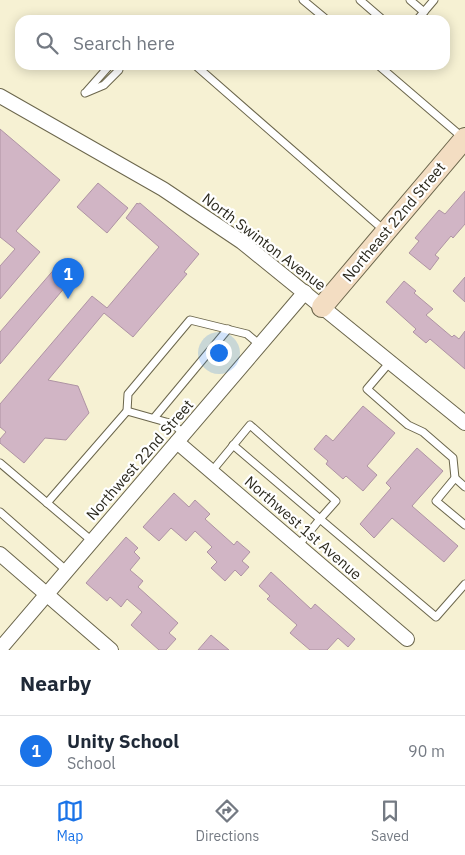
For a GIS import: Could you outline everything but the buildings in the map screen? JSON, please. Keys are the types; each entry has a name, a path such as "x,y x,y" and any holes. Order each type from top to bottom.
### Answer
{"street":[{"name":"North Swinton Avenue","path":"0,96 198,211 242,242 305,292 465,423"},
{"name":"Northeast 22nd Street","path":"322,307 465,139"},
{"name":"Northwest 22nd Street","path":"0,649 305,292"},
{"name":"Northwest 1st Avenue","path":"181,438 212,471 407,639"},
{"path":"0,554 112,650"}],"lane":[{"path":"304,0 320,15"},
{"path":"360,0 377,15"},
{"path":"410,0 424,12"},
{"path":"421,15 434,0"},
{"path":"106,70 85,93 104,86 119,70"},
{"path":"202,70 386,232"},
{"path":"385,70 465,139"},
{"path":"47,503 128,411 128,394 190,320 247,334 260,345"},
{"path":"154,418 228,330"},
{"path":"390,362 368,390 408,425 423,432 453,458 455,478 465,487"},
{"path":"128,411 172,424 181,438"},
{"path":"212,471 250,425 336,501 298,546"},
{"path":"233,445 436,617 465,584"},
{"path":"0,464 92,541"},
{"path":"455,478 436,501 465,525"},
{"path":"0,512 67,571"}],"place":[{"name":"Unity School","path":"68,299"}]}
